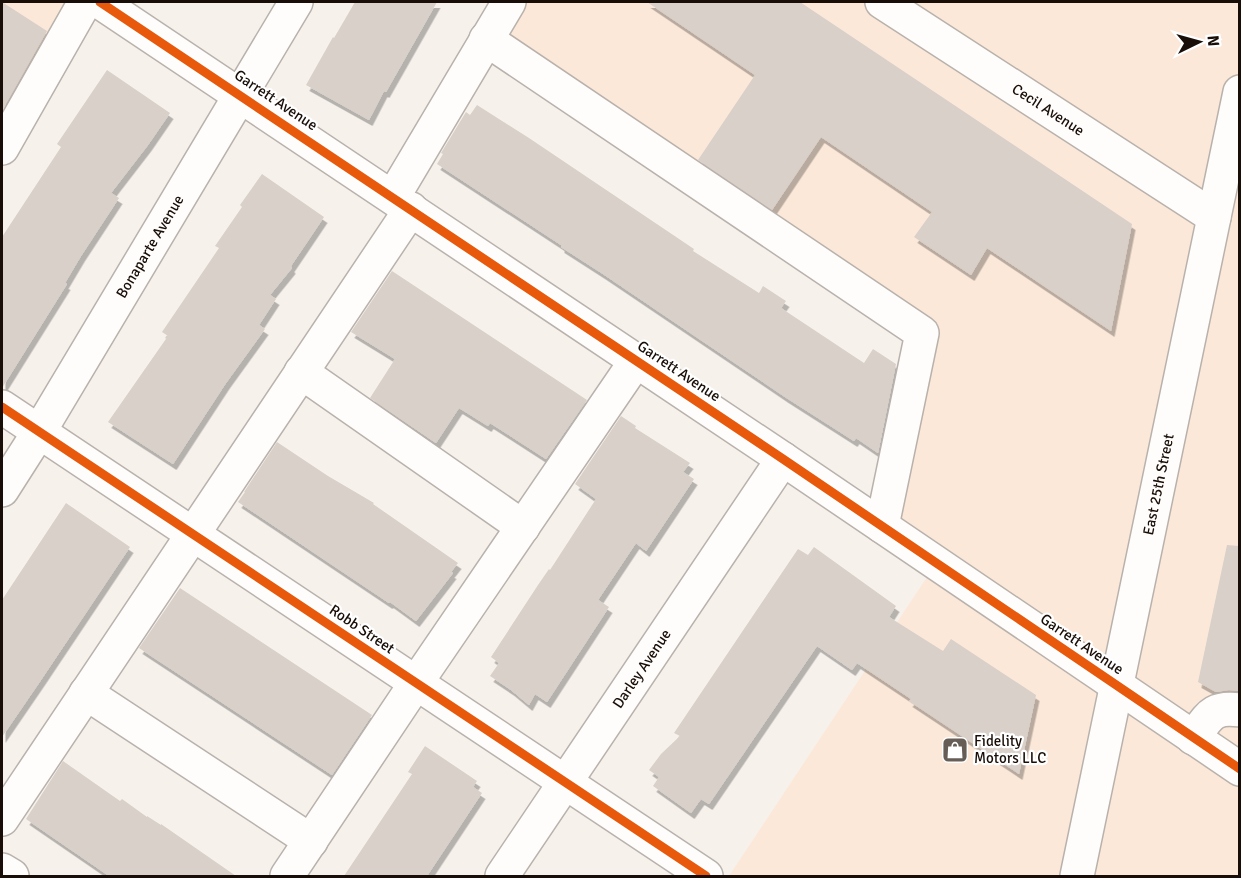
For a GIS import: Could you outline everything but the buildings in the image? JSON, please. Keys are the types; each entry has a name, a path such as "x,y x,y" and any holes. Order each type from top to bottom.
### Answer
{"street":[{"path":"2,148 85,2"},
{"name":"Garrett Avenue","path":"100,2 783,459 1239,769"},
{"name":"Bonaparte Avenue","path":"2,490 296,2"},
{"path":"2,819 301,372 402,203 486,39 508,2"},
{"name":"Cecil Avenue","path":"882,2 1214,217"},
{"path":"486,39 922,333 882,526"},
{"name":"East 25th Street","path":"1077,876 1239,92"},
{"path":"287,876 636,361"},
{"path":"301,372 524,527"},
{"name":"Robb Street","path":"2,406 706,876"},
{"name":"Darley Avenue","path":"502,876 783,459"},
{"path":"86,693 311,840"},
{"path":"1193,738 1213,712 1223,709 1239,710"},
{"path":"2,870 12,876"}],"shaded area":[{"path":"2,2 84,2 2,145"},
{"path":"507,2 1239,2 1239,876 729,876 935,565 883,530 926,333 482,42"}],"cycle path":[{"path":"100,2 783,459 1240,769"},
{"path":"2,407 706,876"}],"place":[{"name":"Fidelity Motors LLC","path":"955,750"}]}
